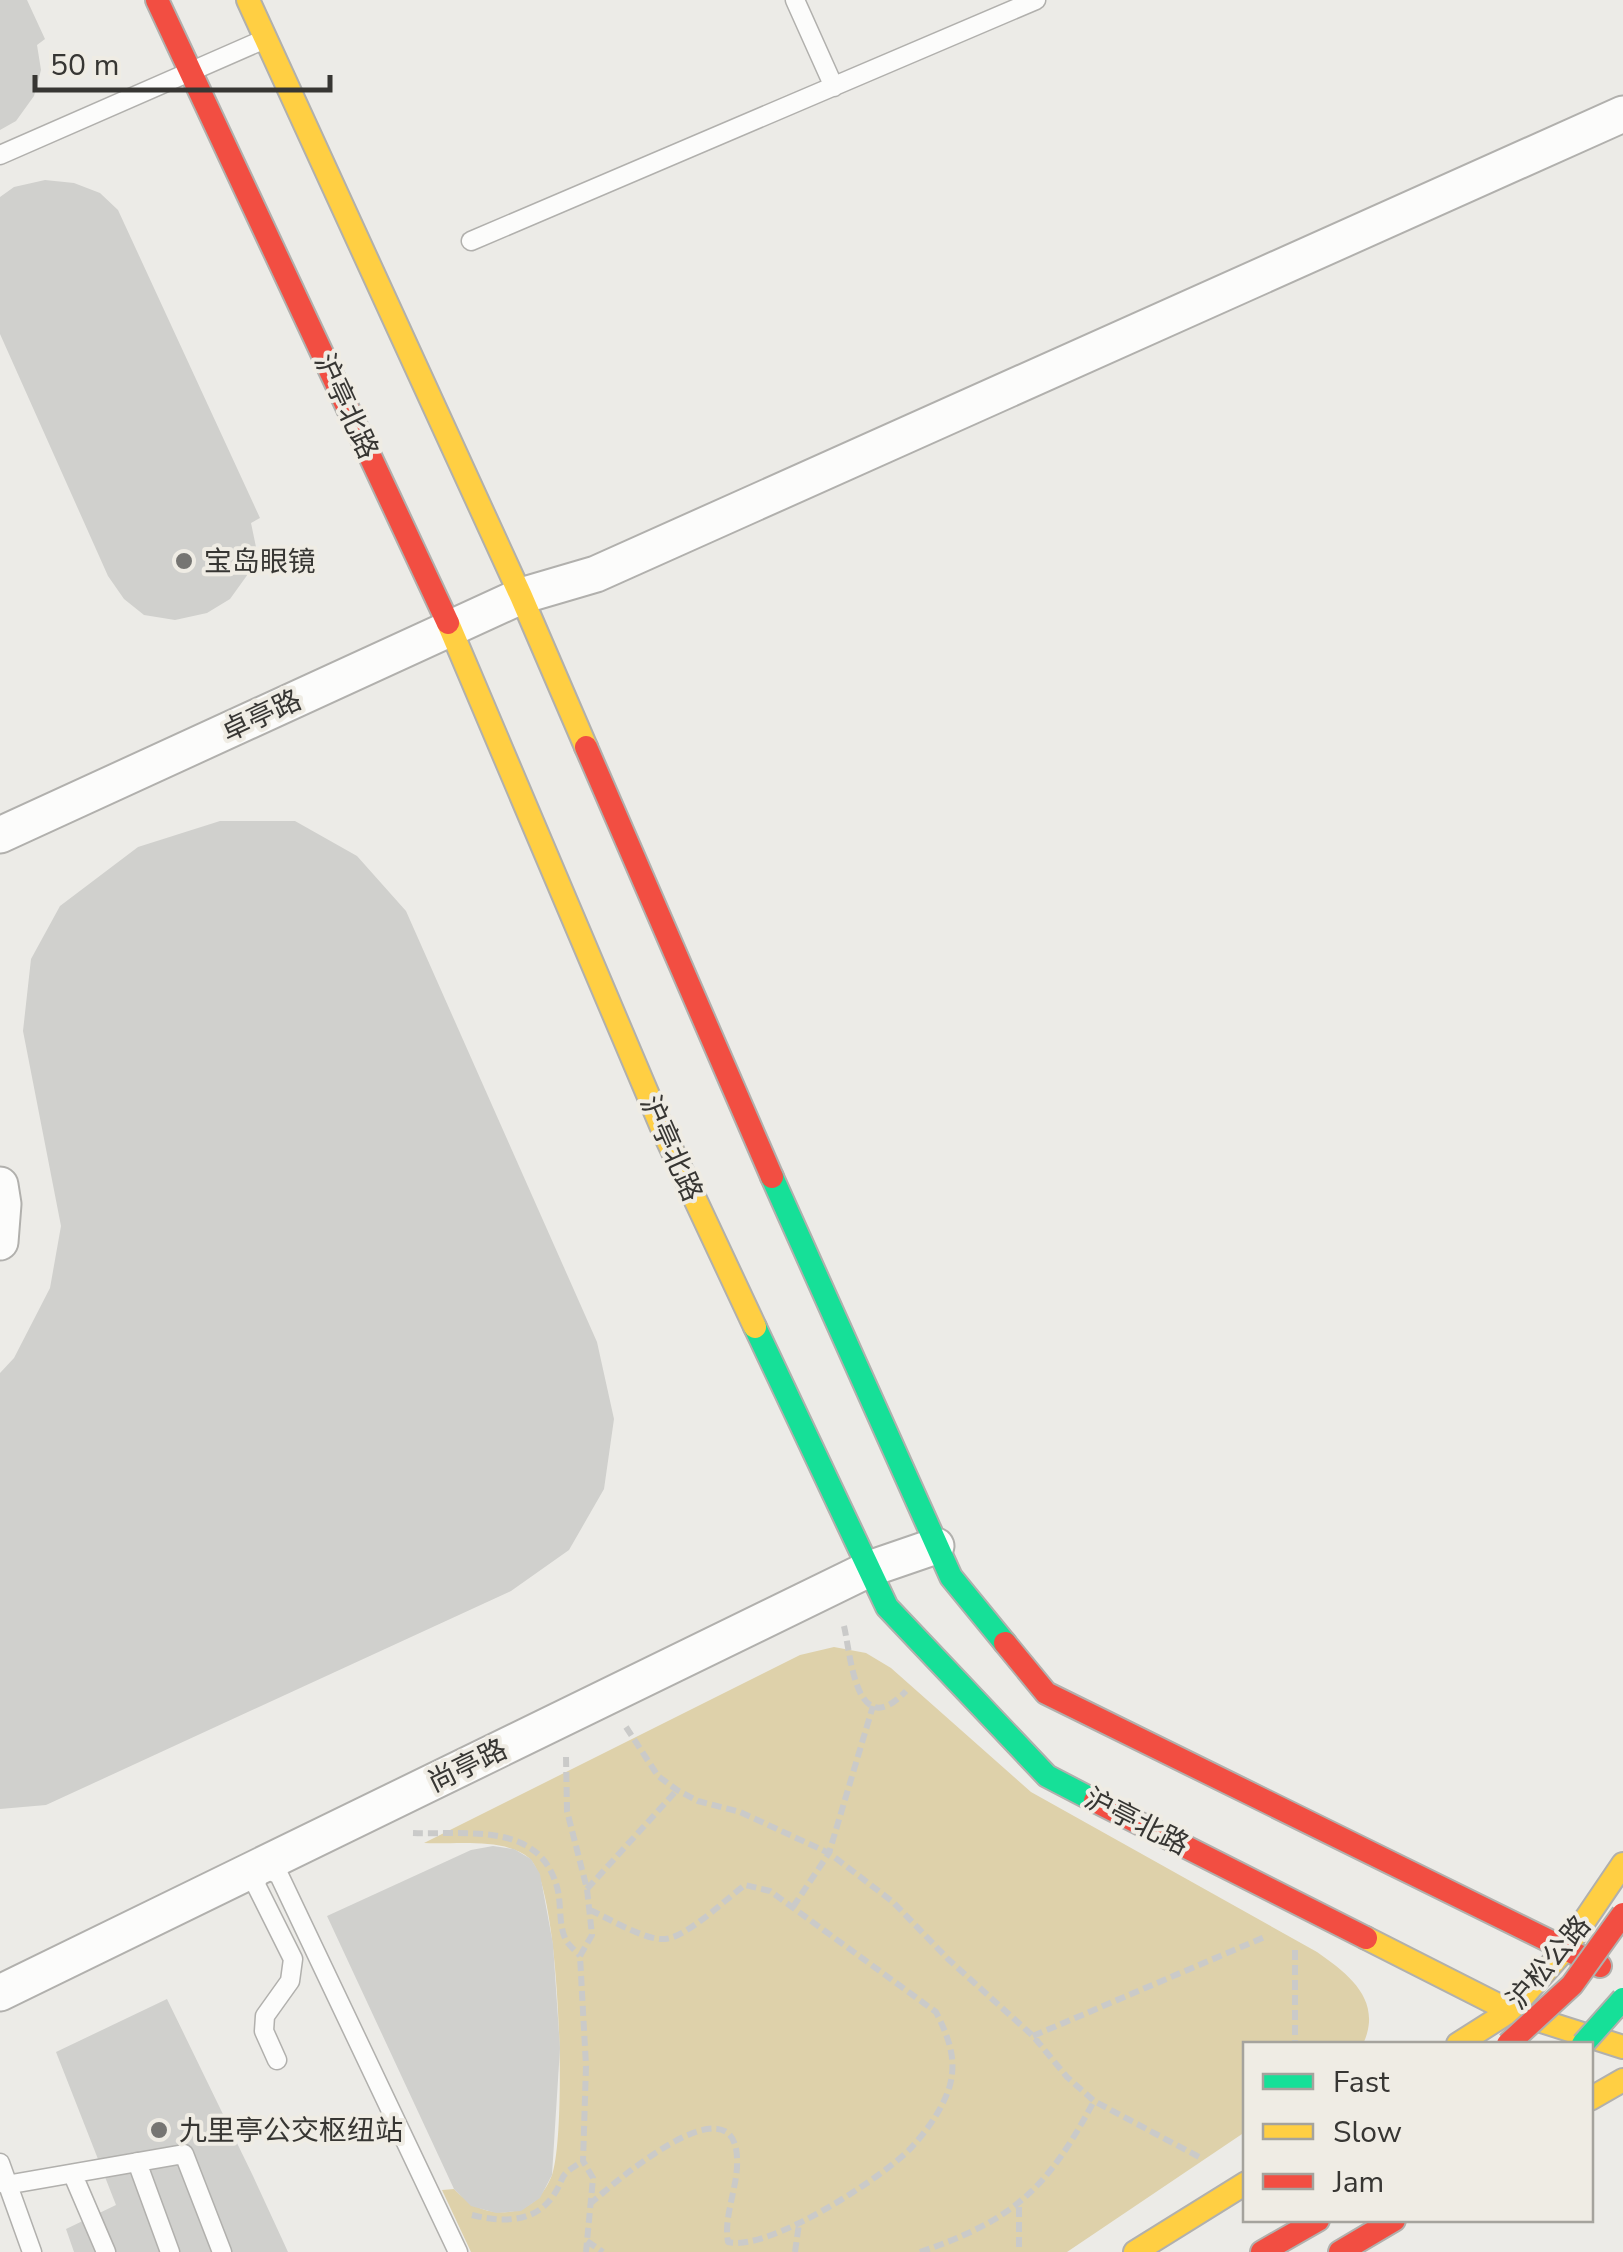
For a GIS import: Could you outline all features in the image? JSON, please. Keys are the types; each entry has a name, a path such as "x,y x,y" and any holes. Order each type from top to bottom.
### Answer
{"street":[{"name":"沪亭北路","path":"157,0 450,628 665,1136 887,1607 1047,1776 1510,2010 1623,2046"},
{"path":"248,0 521,596 843,1341 951,1577 1046,1693 1623,1978"},
{"name":"卓亭路","path":"0,834 521,596 596,574 1623,114"},
{"path":"0,1242 1,1198"},
{"name":"尚亭路","path":"0,1993 868,1569 936,1546"},
{"name":"沪松公路","path":"1461,2042 1510,2010 1566,1948 1623,1864"},
{"path":"1510,2042 1572,1985 1623,1914"},
{"path":"1585,2042 1623,1999"},
{"path":"1593,2097 1623,2080"},
{"path":"1135,2252 1243,2185"},
{"path":"1170,2252 1243,2210"},
{"path":"1262,2252 1314,2222"},
{"path":"1340,2252 1391,2222"}],"lane":[{"path":"796,0 834,86"},
{"path":"471,241 1036,0"},
{"path":"0,155 265,39"},
{"path":"277,2060 264,2031 265,2016 290,1981 294,1959 256,1885 261,1866 279,1875 458,2252"},
{"path":"6,2185 184,2154 222,2252"},
{"path":"0,2162 32,2252"},
{"path":"137,2162 170,2252"},
{"path":"73,2174 106,2252"}],"path":[{"path":"834,1586 854,1681 860,1696 873,1706 886,1706 898,1700 936,1659"},
{"path":"615,1693 629,1735 658,1776 698,1801 740,1812 829,1853 894,1902 948,1959 1033,2036 1066,2077 1094,2101 1212,2164"},
{"path":"793,1907 829,1853 873,1706"},
{"path":"555,1722 567,1760 567,1811 587,1889 592,1935 580,1956 586,2066 583,2161 593,2178 586,2252"},
{"path":"587,1889 677,1790"},
{"path":"364,1816 379,1832 500,1836 522,1842 542,1855 554,1876 565,1938 580,1956"},
{"path":"590,1910 652,1938 666,1939 680,1934 744,1886 770,1891 936,2012 954,2060 938,2114 908,2150 869,2183 799,2224 749,2245 728,2242 737,2153 734,2140 726,2131 714,2128 696,2132 660,2149 591,2203"},
{"path":"1033,2036 1320,1914"},
{"path":"1296,1924 1296,2042"},
{"path":"920,2252 959,2239 1019,2205 1066,2154 1094,2101"},
{"path":"426,2186 472,2214 517,2220 538,2210 554,2196 561,2174 583,2161"},
{"path":"1019,2205 1019,2252"},
{"path":"796,2252 799,2224"},
{"path":"587,2241 604,2252"}],"shaded area":[{"path":"834,1647 866,1653 891,1668 1031,1792 1317,1952 1360,1990 1369,2015 1364,2042 1243,2042 1243,2133 1067,2252 471,2252 442,2190 454,2189 485,2210 508,2212 535,2201 552,2175 557,2150 560,2063 554,1959 540,1878 529,1858 519,1851 493,1845 424,1843 800,1655"}],"building":[{"path":"0,0 27,0 45,39 37,45 41,70 34,96 16,121 0,130"},
{"path":"45,180 74,183 100,193 118,210 260,518 251,523 256,547 248,574 230,599 207,613 175,620 144,615 124,599 108,576 0,334 0,197 14,187"},
{"path":"220,821 295,821 357,856 406,911 597,1342 614,1419 604,1489 569,1550 511,1591 46,1805 0,1809 0,1373 14,1358 50,1288 61,1226 23,1031 31,959 60,906 138,847"},
{"path":"493,1846 514,1849 531,1859 540,1874 553,1944 560,2048 552,2175 540,2198 521,2211 496,2213 471,2206 454,2189 327,1916 471,1850"},
{"name":"九里亭公交枢纽站","path":"167,1999 288,2252 74,2252 66,2229 116,2205 56,2052"}],"traffic: fast":[{"path":"772,1177 951,1577 1005,1643"},
{"path":"755,1327 887,1607 1047,1776 1095,1801"},
{"path":"1585,2042 1623,1999"}],"traffic: slow":[{"path":"248,0 521,596 586,747"},
{"path":"448,623 665,1135 755,1327"},
{"path":"1461,2042 1510,2011 1566,1948 1623,1864"},
{"path":"1366,1938 1510,2011 1623,2047"},
{"path":"1593,2097 1623,2080"},
{"path":"1135,2252 1243,2185"}],"traffic: jam":[{"path":"157,0 448,623"},
{"path":"586,747 772,1177"},
{"path":"1005,1643 1046,1693 1600,1966"},
{"path":"1095,1801 1366,1938"},
{"path":"1510,2042 1572,1985 1623,1914"},
{"path":"1262,2252 1314,2222"},
{"path":"1340,2252 1391,2222"}],"place":[{"name":"宝岛眼镜","path":"184,561"},
{"name":"九里亭公交枢纽站","path":"159,2130"}]}
